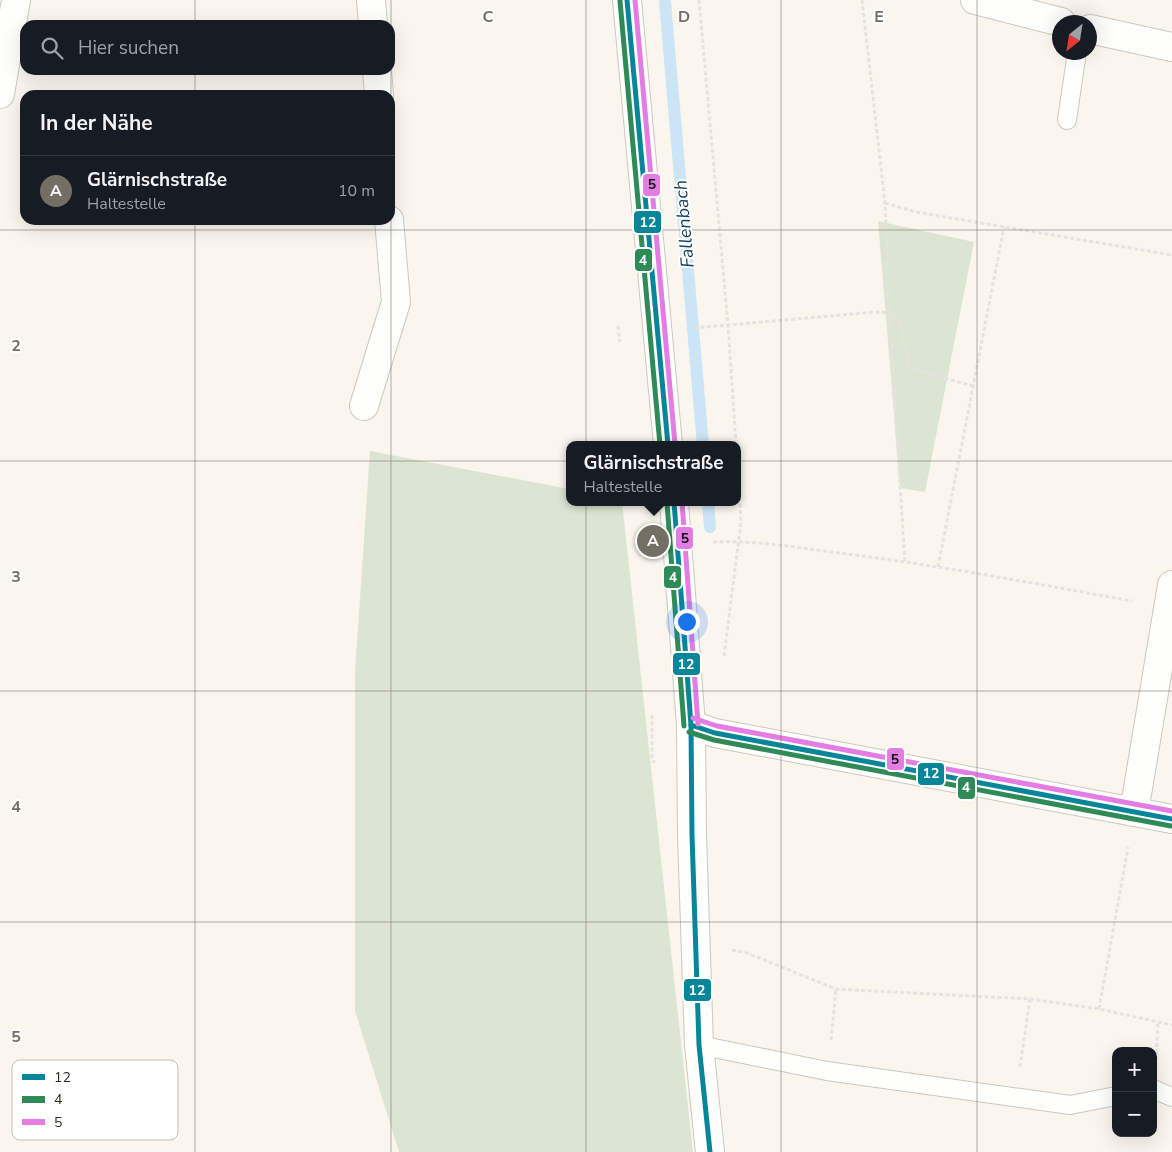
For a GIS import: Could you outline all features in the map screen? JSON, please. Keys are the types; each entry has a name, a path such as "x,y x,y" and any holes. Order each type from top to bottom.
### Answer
{"street":[{"path":"0,94 16,0"},
{"path":"372,0 374,20"},
{"path":"627,0 668,441"},
{"path":"975,0 1052,20"},
{"path":"1097,31 1172,47"},
{"path":"377,75 379,90"},
{"path":"364,406 396,302 389,225"},
{"path":"674,506 691,725 694,943 699,1045 710,1152"},
{"path":"1134,812 1170,596"},
{"path":"691,725 715,734 1172,819"}],"lane":[{"path":"1067,120 1076,60"},
{"path":"699,1045 828,1071 1070,1105 1112,1097"},
{"path":"1157,1091 1172,1097"}],"path":[{"path":"699,0 728,325 736,441"},
{"path":"862,0 885,203 889,313 905,562"},
{"path":"885,203 916,212 1172,256"},
{"path":"938,567 1004,227"},
{"path":"706,327 875,312 889,313 900,324 910,368 973,386"},
{"path":"724,656 741,522 740,506"},
{"path":"678,544 738,541 1170,596"},
{"path":"1099,1009 1134,812"},
{"path":"694,943 747,953 836,988 1030,999 1099,1009 1172,1025"},
{"path":"828,1071 836,988"},
{"path":"1016,1097 1030,999"},
{"path":"1156,1047 1158,1021"}],"green space":[{"path":"878,221 974,242 925,492 900,488"},
{"path":"370,451 566,488 566,506 622,506 693,1152 399,1152 355,1011 355,672"}],"waterway":[{"name":"Fallenbach","path":"665,2 703,441"},
{"name":"Fallenbach","path":"708,506 710,527"}],"transit line":[{"name":"12","path":"627,0 668,441"},
{"name":"5","path":"635,0 675,441"},
{"name":"4","path":"620,1 660,441"},
{"name":"4","path":"667,506 684,726"},
{"name":"12","path":"674,506 691,725 692,835 699,1045 710,1152"},
{"name":"5","path":"682,506 698,724"},
{"name":"5","path":"693,718 717,726 1172,811"},
{"name":"12","path":"691,725 715,733 1172,819"},
{"name":"4","path":"689,732 714,740 1171,826"}],"place":[{"name":"Glärnischstraße","path":"653,541"}]}
